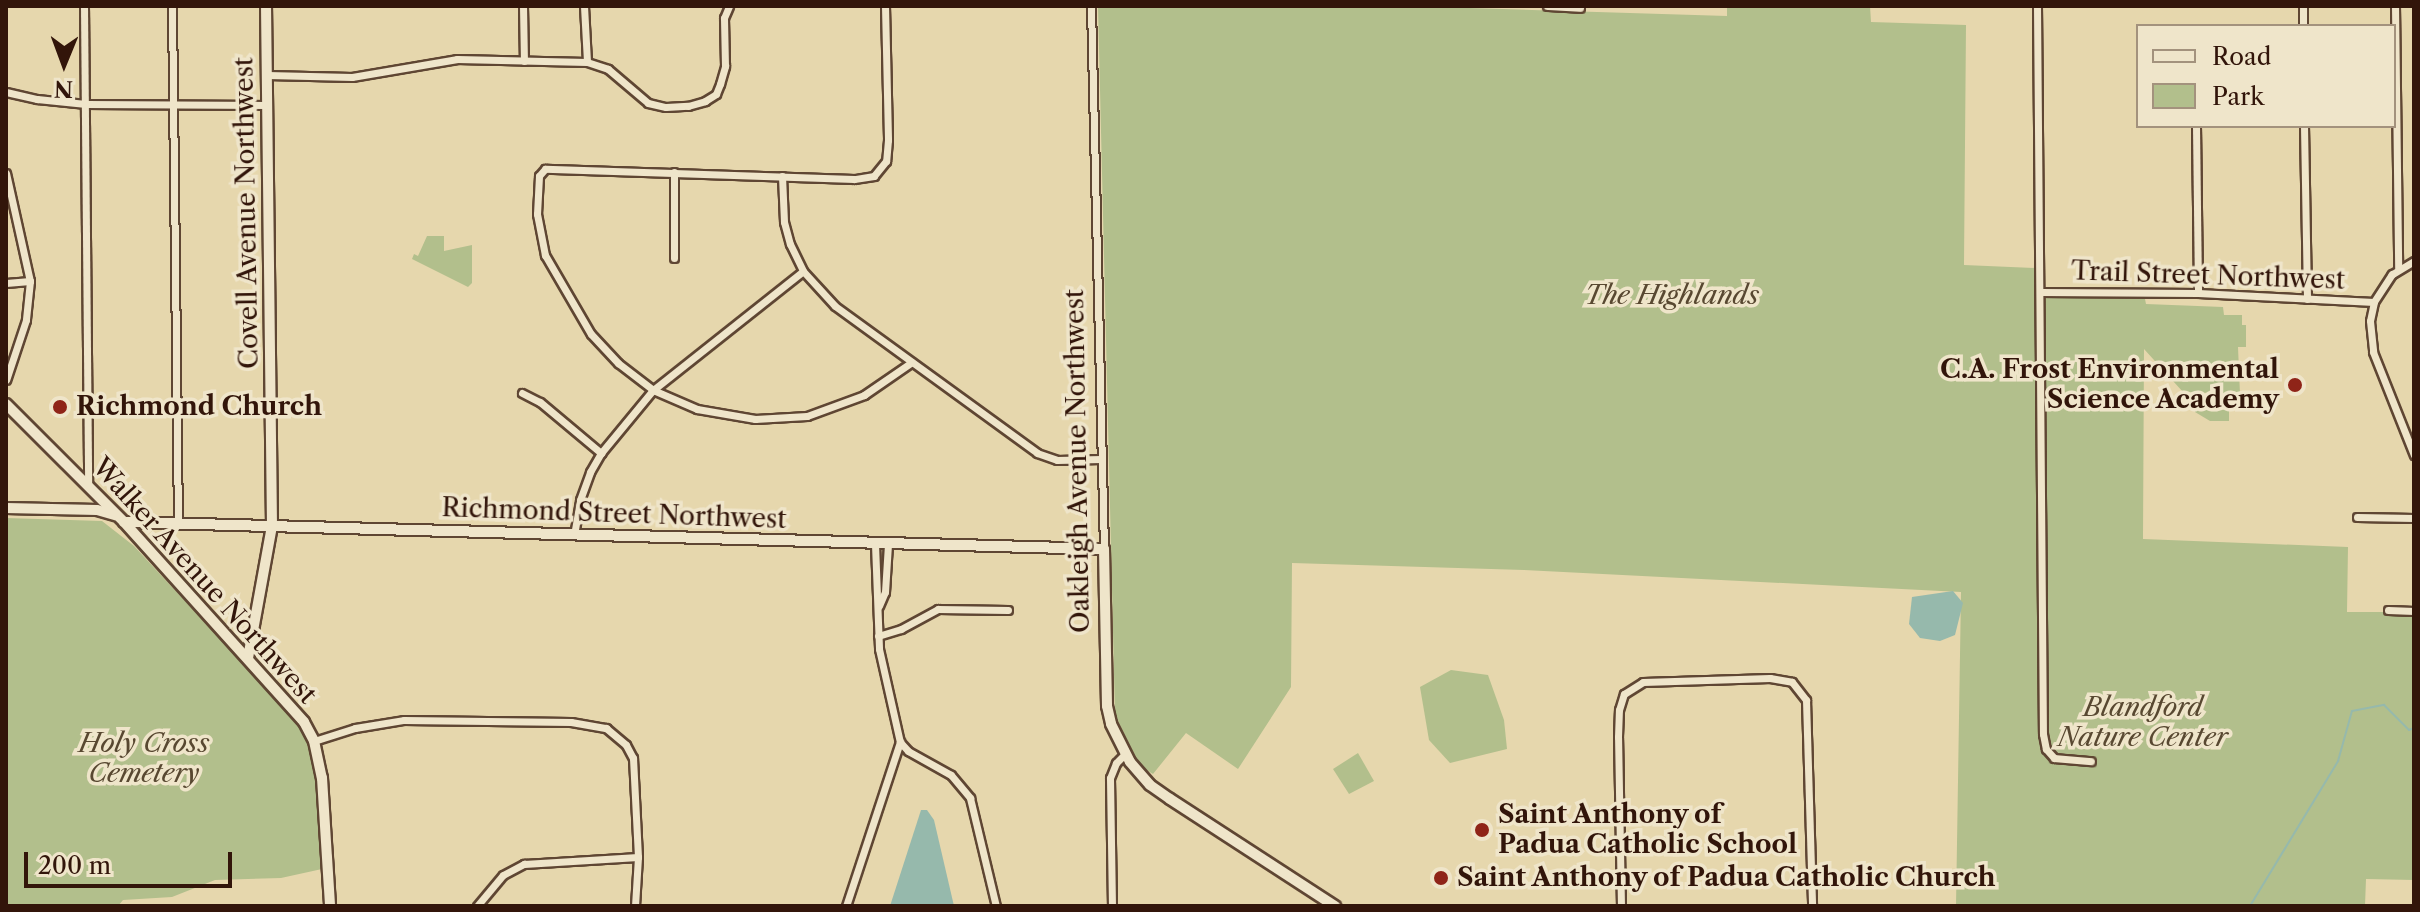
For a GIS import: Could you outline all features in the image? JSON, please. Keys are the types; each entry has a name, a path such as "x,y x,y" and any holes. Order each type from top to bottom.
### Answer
{"street":[{"path":"84,6 88,484"},
{"path":"172,6 178,523"},
{"name":"Covell Avenue Northwest","path":"248,658 272,526 266,6"},
{"path":"523,6 524,61"},
{"path":"584,6 587,62"},
{"path":"267,75 352,77 438,60 587,62 608,69 648,103 666,107 705,101 716,94 725,66 724,18 729,6"},
{"path":"885,6 888,140 886,161 874,176 866,179 545,169 539,176 537,214 545,255 591,334 618,363 653,390 697,409 734,417 807,416 864,395 912,362"},
{"name":"Oakleigh Avenue Northwest","path":"1091,6 1107,706 1111,724 1125,754"},
{"path":"1547,6 1580,8"},
{"path":"2037,6 2043,734 2046,749 2054,758 2091,761"},
{"path":"6,92 86,104 268,105"},
{"path":"2396,93 2398,268"},
{"path":"2196,128 2198,293"},
{"path":"2304,128 2307,299"},
{"path":"674,172 674,258"},
{"path":"782,176 784,222 803,271 835,306 1037,453 1057,460 1101,459"},
{"path":"6,380 26,320 30,281 7,177"},
{"path":"2413,262 2398,268 2374,302 2370,321 2373,352 2414,455"},
{"path":"574,535 584,486 601,453 653,390 803,271"},
{"path":"6,283 30,281"},
{"name":"Trail Street Northwest","path":"2040,292 2198,293 2374,302"},
{"path":"522,393 540,402 601,453"},
{"name":"Walker Avenue Northwest","path":"6,404 121,518 291,703 314,741 322,778 330,906"},
{"name":"Richmond Street Northwest","path":"6,508 87,510 121,518 178,523 1104,549"},
{"path":"2357,517 2414,518"},
{"path":"875,544 874,591 879,606 878,636 900,742 908,751 951,775 970,798 996,906"},
{"path":"879,606 885,592 888,544"},
{"path":"878,636 901,629 938,609 1008,610"},
{"path":"2388,610 2414,611"},
{"path":"1621,906 1618,737 1619,710 1624,694 1643,682 1770,678 1792,682 1806,700 1812,906"},
{"path":"314,741 355,728 404,720 571,722 606,728 617,735 633,758 638,857 635,906"},
{"path":"846,906 900,742"},
{"path":"1112,906 1110,778 1116,763 1125,754 1138,773 1170,799 1335,906"},
{"path":"477,906 503,875 524,864 638,857"}],"green space":[{"name":"The Highlands","path":"1098,6 1406,6 1727,16 1727,6 1870,6 1871,22 1966,25 1964,265 2036,268 2035,297 2145,299 2146,304 2223,307 2224,315 2242,315 2242,325 2246,325 2246,347 2238,347 2240,394 2183,392 2144,349 2143,539 2348,547 2347,612 2414,612 2414,880 2366,879 2365,906 1956,906 1961,592 1524,570 1292,563 1291,687 1238,769 1186,733 1153,774 1140,766 1115,715"},
{"path":"427,236 444,236 444,251 472,245 472,283 468,287 412,259 414,254 418,256"},
{"path":"2195,395 2229,395 2229,421 2210,421 2195,412"},
{"name":"Holy Cross Cemetery","path":"6,518 102,521 134,546 295,720 307,738 313,759 319,801 322,869 281,878 215,880 172,897 123,900 118,906 6,906"},
{"path":"1451,670 1488,675 1504,720 1507,749 1450,763 1429,740 1420,687"},
{"path":"1358,753 1374,781 1349,794 1333,769"}],"shaded area":[{"path":"1953,591 1963,603 1955,635 1940,641 1920,638 1909,624 1912,597"},
{"path":"921,810 927,810 934,820 954,906 890,906"}],"waterway":[{"path":"2250,906 2338,761 2352,711 2384,705 2409,730 2414,728"}],"place":[{"name":"C.A. Frost Environmental Science Academy","path":"2295,385"},
{"name":"Richmond Church","path":"60,407"},
{"name":"Saint Anthony of Padua Catholic School","path":"1482,830"},
{"name":"Saint Anthony of Padua Catholic Church","path":"1441,878"}],"park label":[{"name":"Blandford Nature Center","path":"2143,723"}]}
